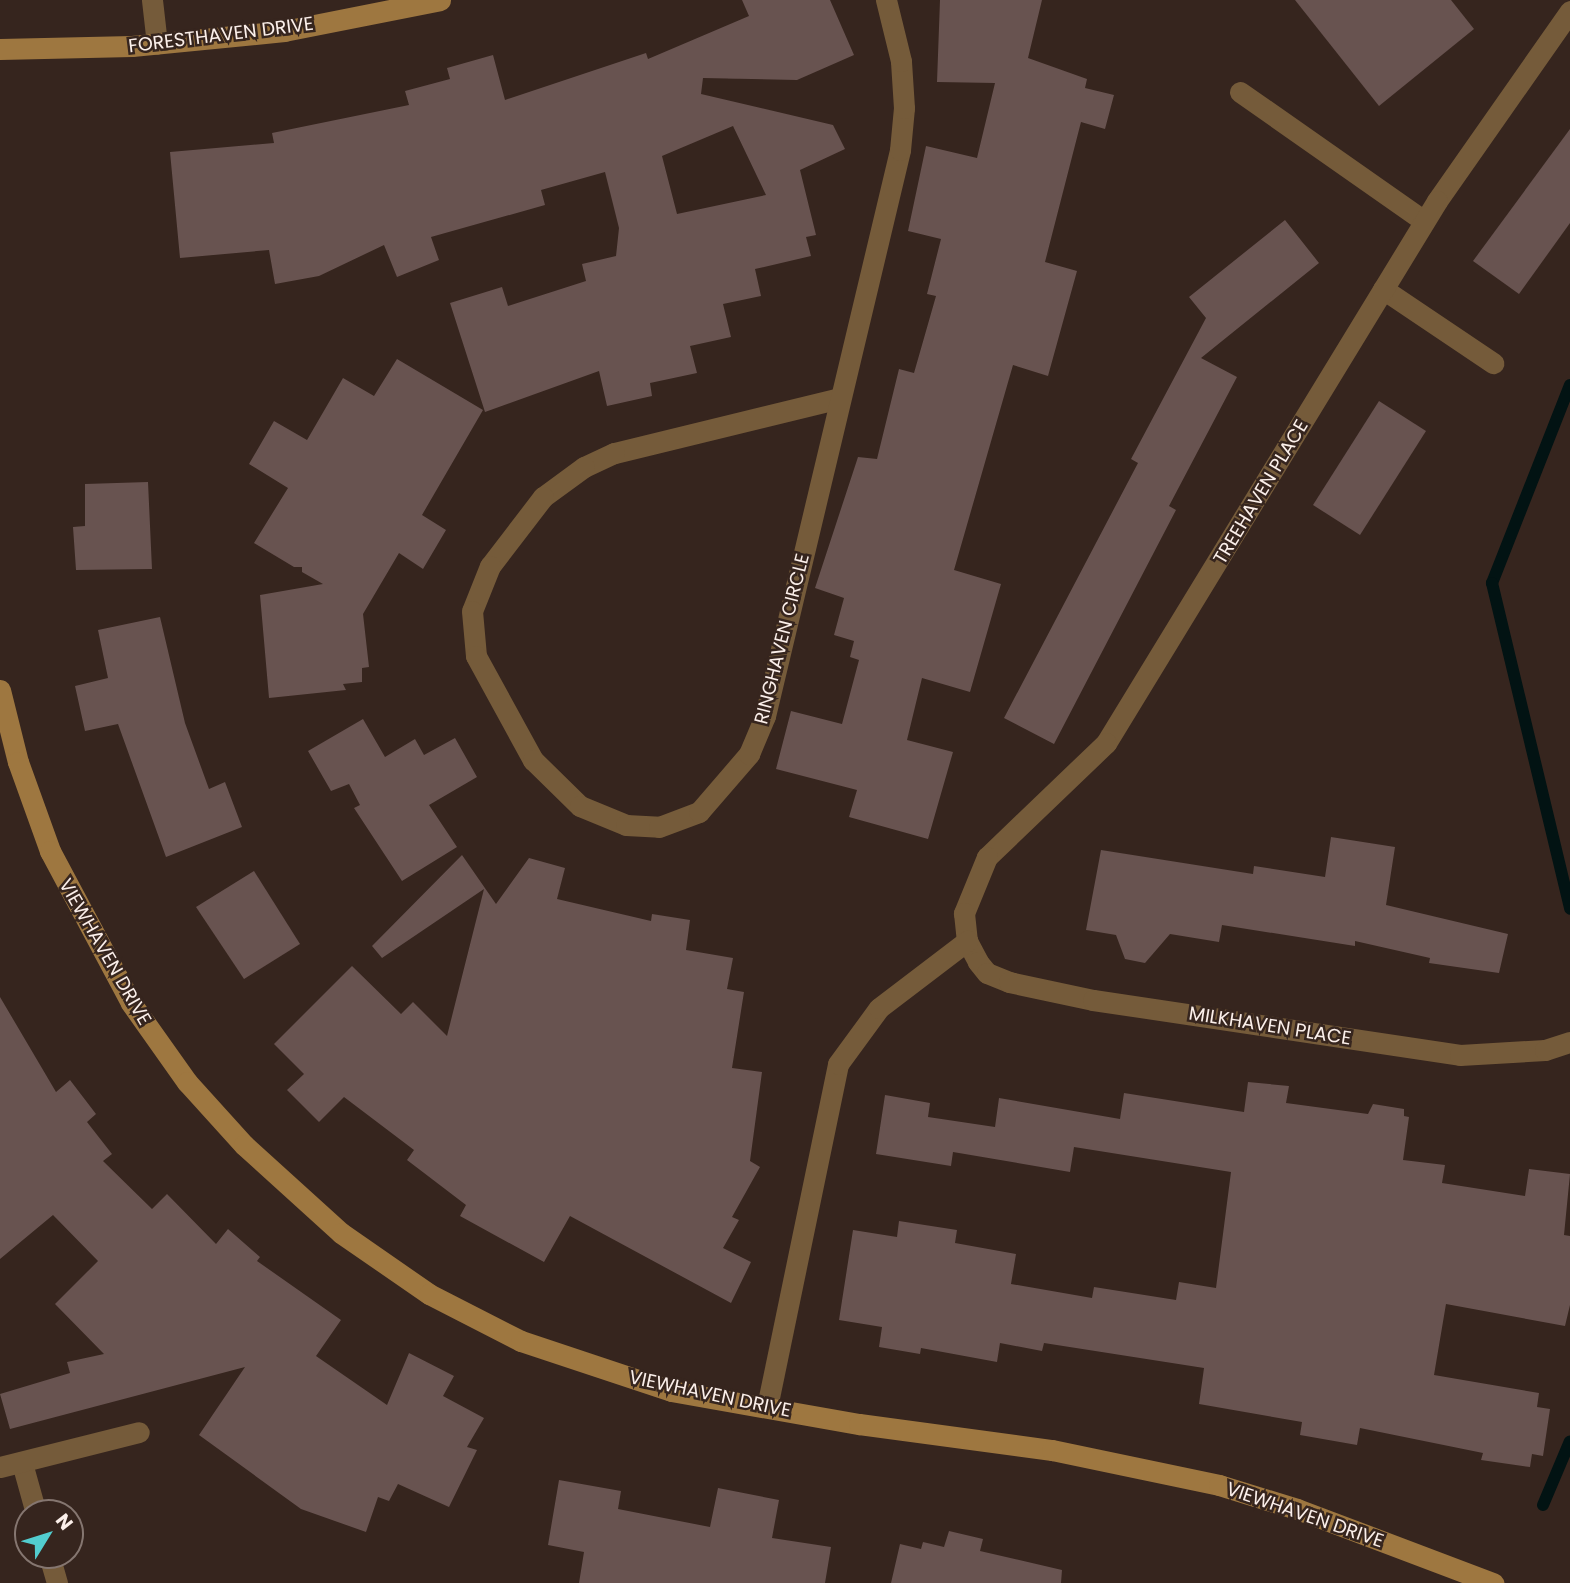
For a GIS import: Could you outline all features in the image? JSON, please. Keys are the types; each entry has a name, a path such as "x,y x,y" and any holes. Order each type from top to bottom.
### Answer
{"street":[{"path":"152,0 157,44"},
{"name":"FORESTHAVEN DRIVE","path":"0,49 157,44 284,30 440,0"},
{"name":"RINGHAVEN CIRCLE","path":"840,398 614,453 584,467 543,497 490,566 472,611 476,656 533,760 580,806 626,825 659,827 699,812 749,754 765,716 900,150 904,108 901,61 886,0"},
{"name":"TREEHAVEN PLACE","path":"978,962 967,941 964,913 987,857 1106,743 1424,221 1570,11"},
{"path":"1240,92 1424,221"},
{"path":"1383,289 1493,363"},
{"name":"VIEWHAVEN DRIVE","path":"0,690 45,838 81,916 131,1003 187,1082 244,1145 341,1233 429,1294 520,1341 671,1391 1052,1450 1219,1485 1297,1509 1493,1583"},
{"path":"767,1407 838,1064 879,1008 967,941"},
{"name":"MILKHAVEN PLACE","path":"978,962 988,973 1009,982 1093,1000 1460,1055 1545,1050 1570,1042"},
{"path":"0,1467 139,1432"},
{"path":"22,1463 32,1499"}],"building":[{"path":"742,0 830,0 854,55 797,80 703,78 701,94 833,125 845,149 800,170 816,235 806,237 811,256 755,269 761,296 723,304 731,337 690,346 697,373 650,383 652,396 607,406 599,371 485,412 450,303 502,287 508,306 586,281 582,264 616,256 619,228 605,172 541,190 545,205 431,237 439,260 397,277 384,245 319,276 275,284 269,250 180,258 170,152 274,143 272,133 409,105 405,91 450,79 447,68 493,55 505,100 646,53 648,59 749,16","holes":["733,126 766,195 677,214 662,156"]},
{"path":"940,0 1042,0 1028,58 1087,79 1085,88 1114,95 1105,129 1081,122 1045,262 1077,271 1048,376 1013,365 954,570 1001,584 970,692 922,678 907,740 953,752 928,839 849,817 857,790 776,769 791,711 842,724 859,660 850,657 854,641 834,635 844,598 815,588 858,457 877,459 899,369 914,373 936,296 927,294 941,239 908,231 926,146 977,158 995,83 937,82"},
{"path":"1295,0 1451,0 1474,29 1379,106"},
{"path":"1570,129 1570,223 1519,294 1473,261"},
{"path":"1285,220 1319,263 1201,358 1237,377 1169,506 1176,510 1054,744 1004,718 1138,463 1131,459 1206,318 1189,297"},
{"path":"397,359 483,410 422,515 446,530 423,569 399,553 363,614 369,667 362,668 362,682 343,684 346,690 269,698 260,595 323,584 302,572 302,567 294,567 254,543 288,488 249,464 274,421 307,440 343,378 374,396"},
{"path":"1379,401 1426,431 1360,535 1313,505"},
{"path":"148,482 152,569 76,570 73,527 85,526 85,484"},
{"path":"160,617 185,723 209,789 225,782 242,827 166,857 118,724 85,731 75,686 108,678 98,630"},
{"path":"363,719 385,757 415,739 424,755 455,738 477,777 429,805 457,847 402,881 354,808 360,805 349,784 331,791 308,751"},
{"path":"1331,837 1395,847 1386,905 1508,934 1499,973 1429,963 1430,958 1355,941 1355,946 1222,925 1219,942 1170,934 1145,963 1125,959 1116,935 1086,930 1101,850 1253,874 1254,866 1325,877"},
{"path":"462,855 496,904 529,858 565,868 557,899 651,921 652,914 690,920 686,950 733,958 727,989 744,992 732,1068 762,1072 750,1161 760,1167 732,1217 739,1220 723,1248 751,1262 731,1303 570,1216 544,1262 460,1216 466,1205 407,1160 414,1150 344,1097 319,1122 287,1090 304,1074 274,1044 352,966 401,1014 413,1002 447,1036 484,889 382,958 372,946"},
{"path":"254,871 300,944 244,979 196,907"},
{"path":"0,997 56,1092 70,1080 96,1114 87,1122 112,1154 103,1161 152,1209 167,1194 216,1244 228,1229 260,1257 257,1261 341,1320 316,1356 387,1405 409,1353 454,1376 443,1396 484,1418 467,1447 477,1450 449,1507 398,1484 389,1501 378,1497 366,1532 301,1509 199,1435 245,1367 10,1429 0,1394 70,1373 67,1362 104,1354 55,1304 98,1261 53,1215 0,1259"},
{"path":"1248,1082 1289,1086 1286,1103 1368,1114 1373,1104 1404,1109 1404,1116 1409,1117 1403,1160 1445,1165 1442,1183 1525,1196 1529,1169 1570,1174 1564,1235 1570,1236 1570,1305 1565,1326 1446,1304 1434,1375 1539,1393 1537,1407 1550,1409 1543,1456 1532,1454 1530,1467 1481,1460 1483,1453 1360,1428 1357,1445 1300,1435 1302,1422 1199,1404 1204,1368 1044,1343 1042,1351 1000,1343 997,1362 921,1348 920,1354 879,1347 882,1327 839,1320 853,1230 897,1237 899,1221 957,1230 955,1243 1016,1254 1011,1284 1092,1298 1094,1287 1176,1300 1179,1282 1216,1288 1231,1172 1074,1147 1070,1172 953,1152 951,1166 876,1154 885,1095 930,1103 928,1117 995,1127 999,1098 1120,1119 1124,1093 1244,1112"},
{"path":"559,1480 621,1491 618,1509 710,1527 718,1488 779,1500 772,1538 831,1547 825,1583 579,1583 584,1552 548,1545"},
{"path":"949,1531 983,1539 980,1551 1062,1570 1061,1583 891,1583 900,1544 921,1549 923,1542 944,1547"}],"waterway":[{"path":"1570,385 1492,583 1570,909"},
{"path":"1543,1505 1570,1441"}]}
